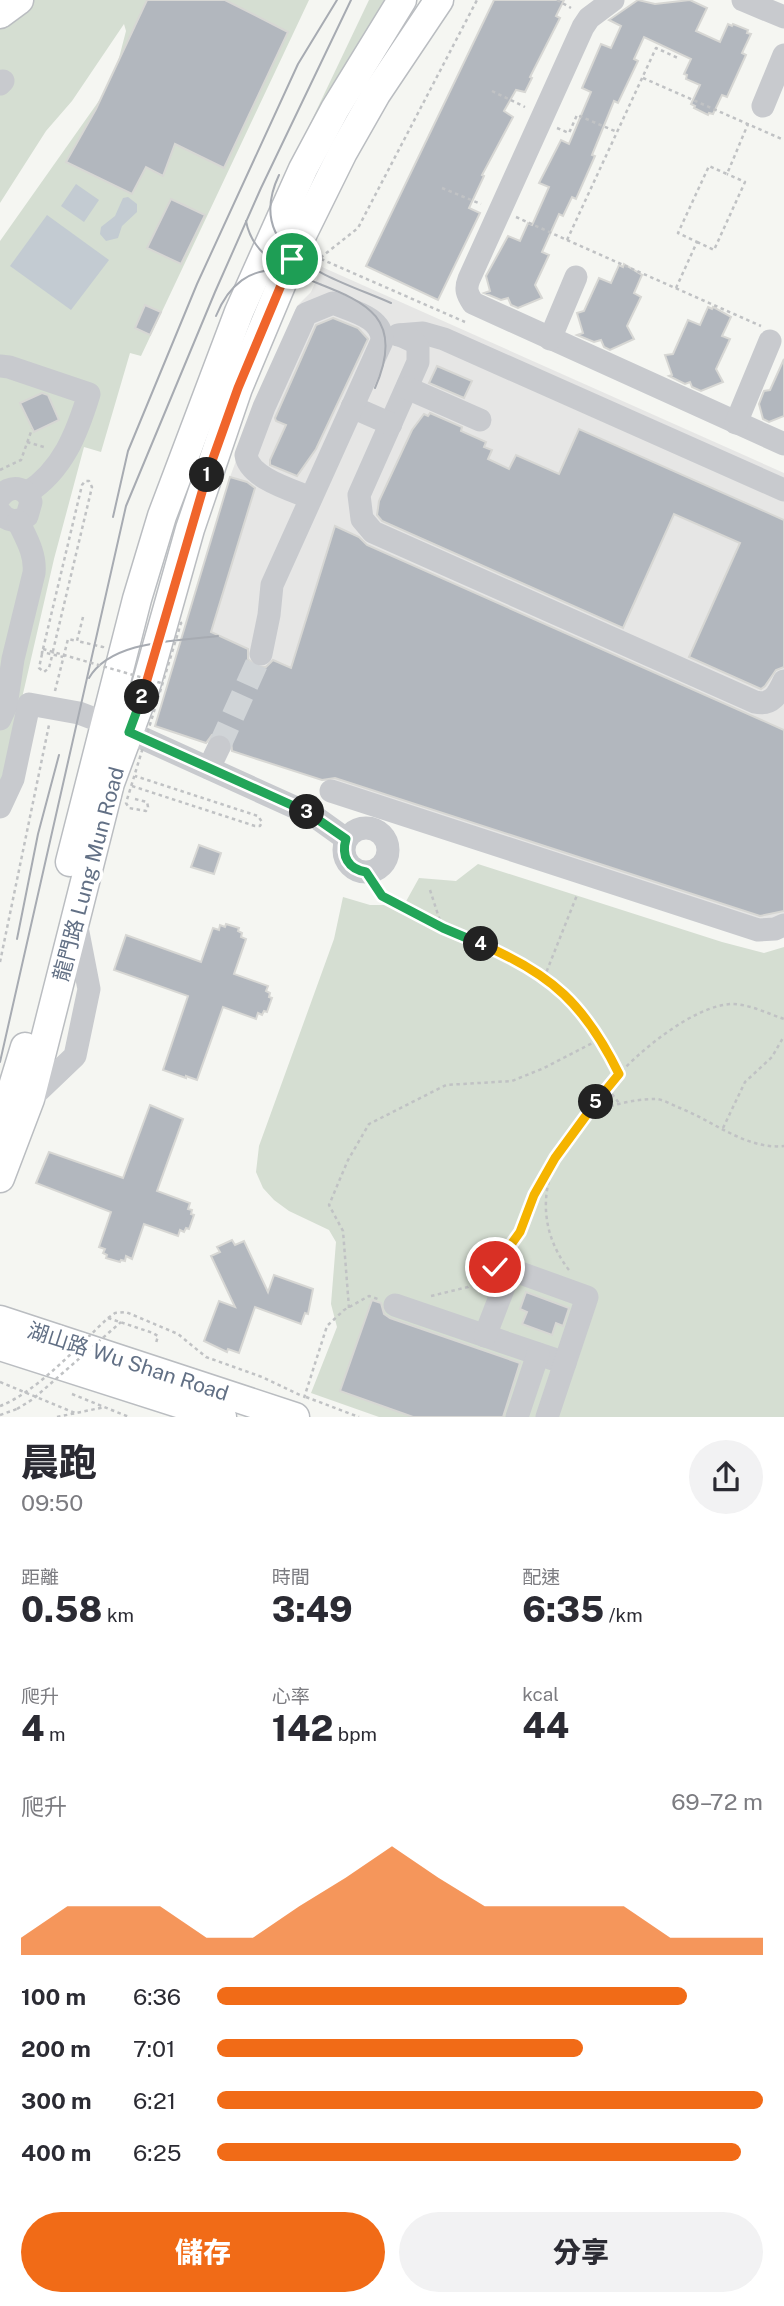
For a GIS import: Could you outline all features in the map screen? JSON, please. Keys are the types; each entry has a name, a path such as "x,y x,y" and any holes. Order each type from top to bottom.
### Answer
{"main road":[{"name":"龍門路 Lung Mun Road","path":"0,1178 30,1099 110,783 137,599 162,516 239,312 303,169 335,109 402,0"},
{"name":"龍門路 Lung Mun Road","path":"0,1129 117,727 159,644 205,481 256,342 303,234 343,152 376,94 439,0"},
{"name":"湖山路 Wu Shan Road","path":"0,1320 300,1407"},
{"name":"湖山路 Wu Shan Road","path":"0,1346 222,1417"}],"street":[{"path":"612,0 589,18 583,27 466,287 467,295 473,303 784,444"},
{"path":"743,0 784,17"},
{"path":"762,106 784,55"},
{"path":"550,339 576,277"},
{"path":"311,498 257,474 247,463 246,455 264,407 306,314 333,303 374,322 391,338 413,341 420,355 359,495 362,519 373,532 755,702 762,704 774,699 784,681"},
{"path":"391,338 422,333 444,339 784,490"},
{"path":"736,423 769,335"},
{"path":"261,654 272,586 352,407 391,338"},
{"path":"0,366 89,394 78,430 54,472 27,493"},
{"path":"407,388 480,420"},
{"path":"352,407 391,424"},
{"path":"0,497 11,488 27,493 31,502 30,512 9,517 35,561 13,659 6,706 0,719"},
{"path":"0,807 13,779 8,763 29,704 79,713 117,727 314,816 346,839"},
{"path":"209,768 219,747"},
{"path":"331,791 758,930 775,929 784,925"},
{"path":"358,829 373,829 385,839 388,846 385,861 374,871 358,871 347,861 344,854 346,839 358,829"},
{"path":"485,1336 510,1271 517,1271 587,1297 547,1417"},
{"path":"395,1305 565,1363"},
{"path":"517,1417 538,1354"}],"path":[{"path":"567,240 656,48 678,58"},
{"path":"642,78 784,140"},
{"path":"492,91 526,107 521,118"},
{"path":"551,126 569,133 577,115 617,132"},
{"path":"727,174 748,124"},
{"path":"709,166 745,182 715,250 696,242 678,233 709,166"},
{"path":"442,188 480,205 485,194"},
{"path":"514,216 676,288 769,335"},
{"path":"676,288 696,242"},
{"path":"0,470 21,460 32,429"},
{"path":"63,657 53,653 43,649 82,485 87,480 92,487 53,653 49,668 44,672 39,668 42,652 53,653 162,684"},
{"path":"77,641 83,617"},
{"path":"135,799 147,802 146,811 127,806 162,684 181,623 184,621"},
{"path":"0,962 68,639 103,647 106,635"},
{"path":"135,776 258,816 262,822 260,826 255,826 139,788"},
{"path":"366,872 382,896 443,928 509,956 544,978 573,1001 602,1038 619,1074"},
{"path":"430,890 443,928"},
{"path":"544,978 576,895"},
{"path":"501,1258 520,1232 534,1195 555,1158 580,1122 613,1080 672,1029 712,1008 734,1004 784,1019"},
{"path":"723,1128 745,1082 772,1057 784,1036"},
{"path":"349,1308 343,1231 329,1205 348,1160 369,1124 446,1085 512,1081 602,1038"},
{"path":"613,1080 612,1094 619,1102"},
{"path":"580,1122 619,1102 658,1099 696,1114 740,1137 770,1147 784,1146"},
{"path":"555,1158 545,1196 549,1231 559,1257 576,1279"},
{"path":"0,1406 14,1401 31,1388 108,1318 115,1313 126,1312 178,1334 206,1357 262,1377 300,1407 359,1417"},
{"path":"108,1318 153,1333 158,1336 156,1343"},
{"path":"0,1415 33,1399 121,1322"},
{"path":"0,1382 75,1413"},
{"path":"62,1390 129,1417"},
{"path":"57,1417 105,1407"}],"shaded area":[{"path":"28,0 309,0 141,356 130,353 101,452 84,447 54,559 8,759 0,782 0,241 113,81 126,31 124,24 72,101 46,131 0,203 0,25"},
{"path":"369,0 385,0 278,191"},
{"path":"76,184 99,200 84,222 61,206"},
{"path":"128,197 137,204 137,212 122,226 118,238 106,241 100,234 101,227 115,216 123,198"},
{"path":"47,215 109,260 71,310 10,266"},
{"path":"322,267 784,473 784,916 763,923 155,726 230,477 297,306 311,292"},
{"path":"478,864 722,942 764,953 784,947 784,1417 379,1417 311,1393 337,1327 331,1304 336,1242 329,1230 289,1211 263,1188 256,1172 259,1146 334,939 343,897 370,905 404,905 419,878 456,881"}],"building":[{"path":"147,0 225,0 288,32 224,168 175,144 163,176 146,167 132,194 66,162 96,109"},
{"path":"494,0 564,0 556,16 560,18 525,92 516,90 504,111 513,117 482,175 484,176 469,208 480,213 438,300 366,266"},
{"path":"638,0 655,4 690,0 707,8 696,31 720,42 728,24 748,30 747,33 751,34 742,53 746,55 727,97 722,95 713,114 708,115 694,108 691,104 700,85 686,79 687,75 684,74 691,59 644,37 634,59 638,61 618,103 614,101 592,155 595,156 576,199 572,197 563,216 559,214 542,252 549,255 535,285 542,298 518,308 511,305 508,298 501,300 484,293 490,291 486,276 508,236 520,241 528,223 533,223 549,187 539,183 561,140 569,144 591,92 582,88 601,44 611,48 621,26 609,20"},
{"path":"171,199 205,215 181,264 147,248"},
{"path":"624,264 642,275 634,293 641,297 627,326 634,339 610,350 604,347 601,340 594,342 577,335 583,333 577,313 584,311 599,278 611,283 619,265 623,267"},
{"path":"145,305 161,312 150,335 135,328"},
{"path":"708,307 731,317 722,336 730,339 716,369 723,382 701,391 692,387 690,382 685,384 669,376 672,375 665,355 673,354 688,320 700,325"},
{"path":"333,318 358,328 368,339 316,449 297,476 270,465 286,425 275,418 316,325"},
{"path":"784,359 784,416 769,422 763,419 759,404 764,391 770,390"},
{"path":"437,366 472,381 464,398 429,383"},
{"path":"42,393 48,395 59,420 34,432 20,403"},
{"path":"430,413 462,427 461,431 486,442 484,447 492,450 488,459 509,469 516,455 559,474 579,429 784,520 784,667 776,670 761,689 689,657 740,543 674,514 623,628 382,521 377,515 379,501 412,430 424,414 428,416"},
{"path":"230,477 247,482 255,488 211,632 248,649 248,659 258,667 266,667 273,660 291,668 335,526 359,537 367,545 784,730 784,911 760,916 335,778 322,780 232,751 231,740 224,734 212,735 206,743 155,726"},
{"path":"199,845 221,853 214,874 191,867"},
{"path":"226,924 239,928 241,937 246,939 234,974 268,986 266,991 272,998 267,1012 264,1011 262,1015 258,1013 256,1019 223,1007 197,1080 186,1078 163,1070 188,996 114,970 126,935 201,962 213,928 219,930 220,925 225,927"},
{"path":"150,1105 183,1119 157,1191 190,1203 188,1209 192,1210 191,1214 194,1215 189,1229 186,1228 184,1232 180,1230 178,1236 144,1224 132,1259 126,1256 125,1261 120,1262 106,1258 107,1255 103,1253 105,1249 99,1247 111,1212 36,1183 49,1152 123,1178"},
{"path":"232,1240 235,1245 244,1241 268,1292 274,1275 313,1289 308,1314 305,1313 301,1324 255,1307 239,1353 228,1349 227,1352 204,1341 219,1301 235,1307 211,1256 220,1252 217,1247"},
{"path":"526,1292 569,1308 563,1326 556,1323 552,1335 522,1324 527,1312 520,1309"},
{"path":"372,1300 381,1303 384,1314 390,1318 520,1363 503,1417 413,1417 340,1391"}],"tunnel":[{"path":"219,747 261,654"}],"tram line":[{"path":"113,517 128,451 197,284 298,64 337,0"},
{"path":"0,1062 126,506 261,188 351,0"},
{"path":"279,175 271,202 273,225 283,244 300,260 321,273 391,303"},
{"path":"246,221 258,248 280,266 362,304 380,323 386,349 375,388"},
{"path":"216,316 227,296 242,280 261,272 284,271"},
{"path":"89,678 99,665 129,649 165,641 218,636"},
{"path":"17,939 38,834 59,755"}],"route":[{"path":"292,259 256,342 205,481 159,644 129,732 324,822 346,839 344,854 347,861 358,871 366,872 382,896 443,928 509,956 544,978 573,1001 602,1038 619,1074 555,1158 534,1195 520,1232 495,1267"}]}
